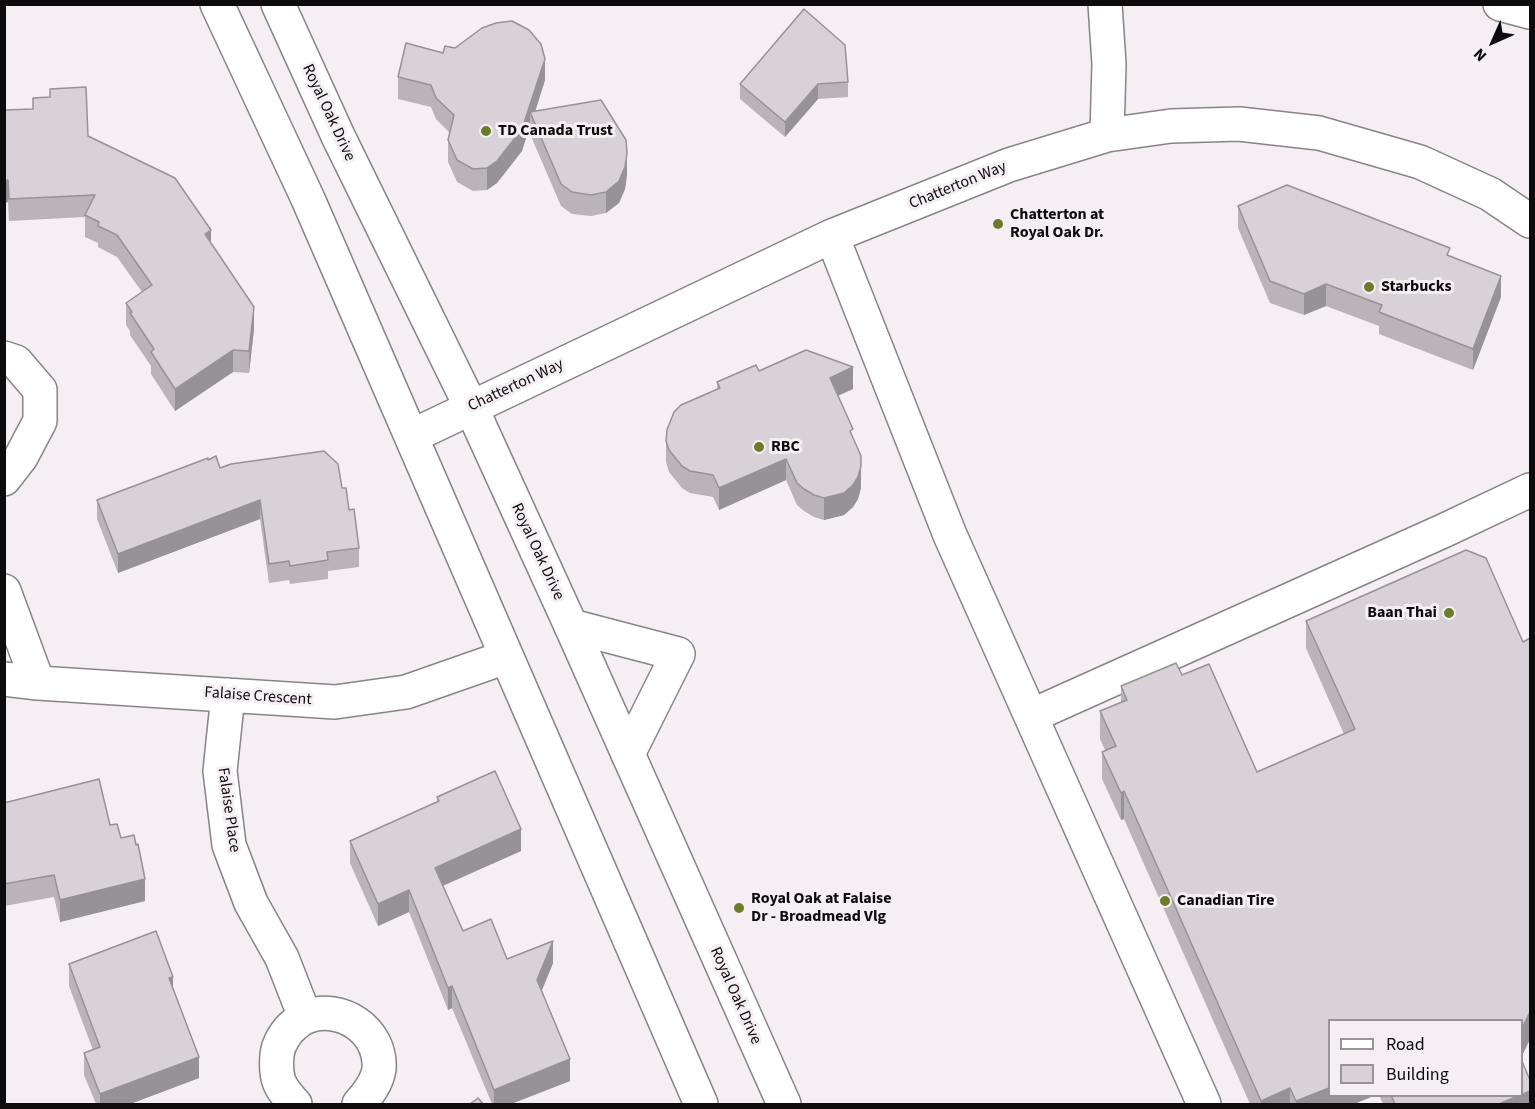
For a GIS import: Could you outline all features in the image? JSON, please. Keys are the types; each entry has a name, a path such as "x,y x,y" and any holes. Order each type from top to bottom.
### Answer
{"street":[{"path":"217,4 308,199 701,1104"},
{"name":"Royal Oak Drive","path":"278,4 338,136 471,407 784,1104"},
{"path":"1105,4 1109,64 1107,135"},
{"path":"1500,4 1530,12"},
{"name":"Chatterton Way","path":"412,436 832,236 1009,165 1107,135 1171,126 1239,124 1319,133 1420,162 1490,194 1530,221"},
{"path":"832,236 950,535 1204,1104"},
{"path":"4,358 16,362 40,390 40,421 21,457 4,479"},
{"path":"1031,716 1433,536 1530,490"},
{"path":"4,591 38,683"},
{"path":"571,626 678,654 627,754"},
{"name":"Falaise Crescent","path":"4,679 334,702 406,692 506,657"},
{"name":"Falaise Place","path":"228,695 220,771 229,845 251,903 282,958 305,1017"},
{"path":"296,1104 282,1090 276,1070 278,1049 288,1029 305,1017 327,1012 347,1017 365,1029 376,1048 379,1069 372,1089 359,1104"}],"building":[{"path":"804,9 845,45 848,82 818,84 785,122 740,84"},
{"path":"512,21 529,30 541,44 545,59 522,129 497,161 487,168 473,169 457,160 448,140 454,115 436,98 431,85 398,77 406,43 443,53 445,46 455,48 482,28"},
{"path":"86,87 88,136 175,178 211,230 205,234 254,307 249,351 233,350 175,389 151,352 154,349 126,303 152,285 117,235 98,226 99,222 85,215 95,195 9,199 8,180 4,181 4,110 33,109 33,98 50,97 50,89"},
{"path":"601,100 626,140 625,167 619,181 606,192 591,195 572,192 561,184 530,112"},
{"name":"Starbucks","path":"1287,185 1450,248 1447,255 1501,276 1473,349 1379,312 1382,305 1326,284 1304,294 1270,281 1238,206"},
{"name":"RBC","path":"806,350 853,367 830,378 853,429 850,431 861,456 858,477 853,485 844,493 824,498 814,495 797,483 786,459 719,488 713,475 690,471 682,466 669,450 666,441 667,430 674,412 681,405 720,388 717,382 756,365 759,371"},
{"path":"324,451 338,464 342,488 346,488 349,510 354,509 359,548 327,552 328,560 290,566 289,561 269,564 260,500 118,554 97,500 216,456 220,468 231,464"},
{"path":"1466,550 1486,558 1523,642 1530,638 1530,1012 1523,1026 1523,1019 1328,1019 1328,1088 1296,1101 1290,1088 1261,1101 1124,791 1121,793 1102,752 1116,746 1100,711 1127,700 1121,686 1176,663 1182,675 1209,664 1257,772 1355,729 1306,621"},
{"path":"495,771 521,829 435,868 463,931 491,919 507,959 553,941 537,980 570,1059 494,1090 452,986 448,988 409,890 378,904 350,841 439,801 437,797"},
{"path":"99,779 110,825 117,824 121,838 134,835 145,879 60,900 54,875 4,884 4,803"},
{"path":"156,931 173,977 169,978 199,1057 100,1094 84,1053 100,1047 69,964"},
{"path":"1523,1064 1530,1080 1530,1091 1523,1094"},
{"path":"1392,1097 1515,1097 1499,1104 1395,1104"},
{"path":"478,1098 483,1104 470,1104"}],"place":[{"name":"TD Canada Trust","path":"486,131"},
{"name":"Chatterton at Royal Oak Dr.","path":"998,224"},
{"name":"Starbucks","path":"1369,287"},
{"name":"RBC","path":"759,447"},
{"name":"Baan Thai","path":"1449,613"},
{"name":"Canadian Tire","path":"1165,901"},
{"name":"Royal Oak at Falaise Dr - Broadmead Vlg","path":"739,908"}]}
